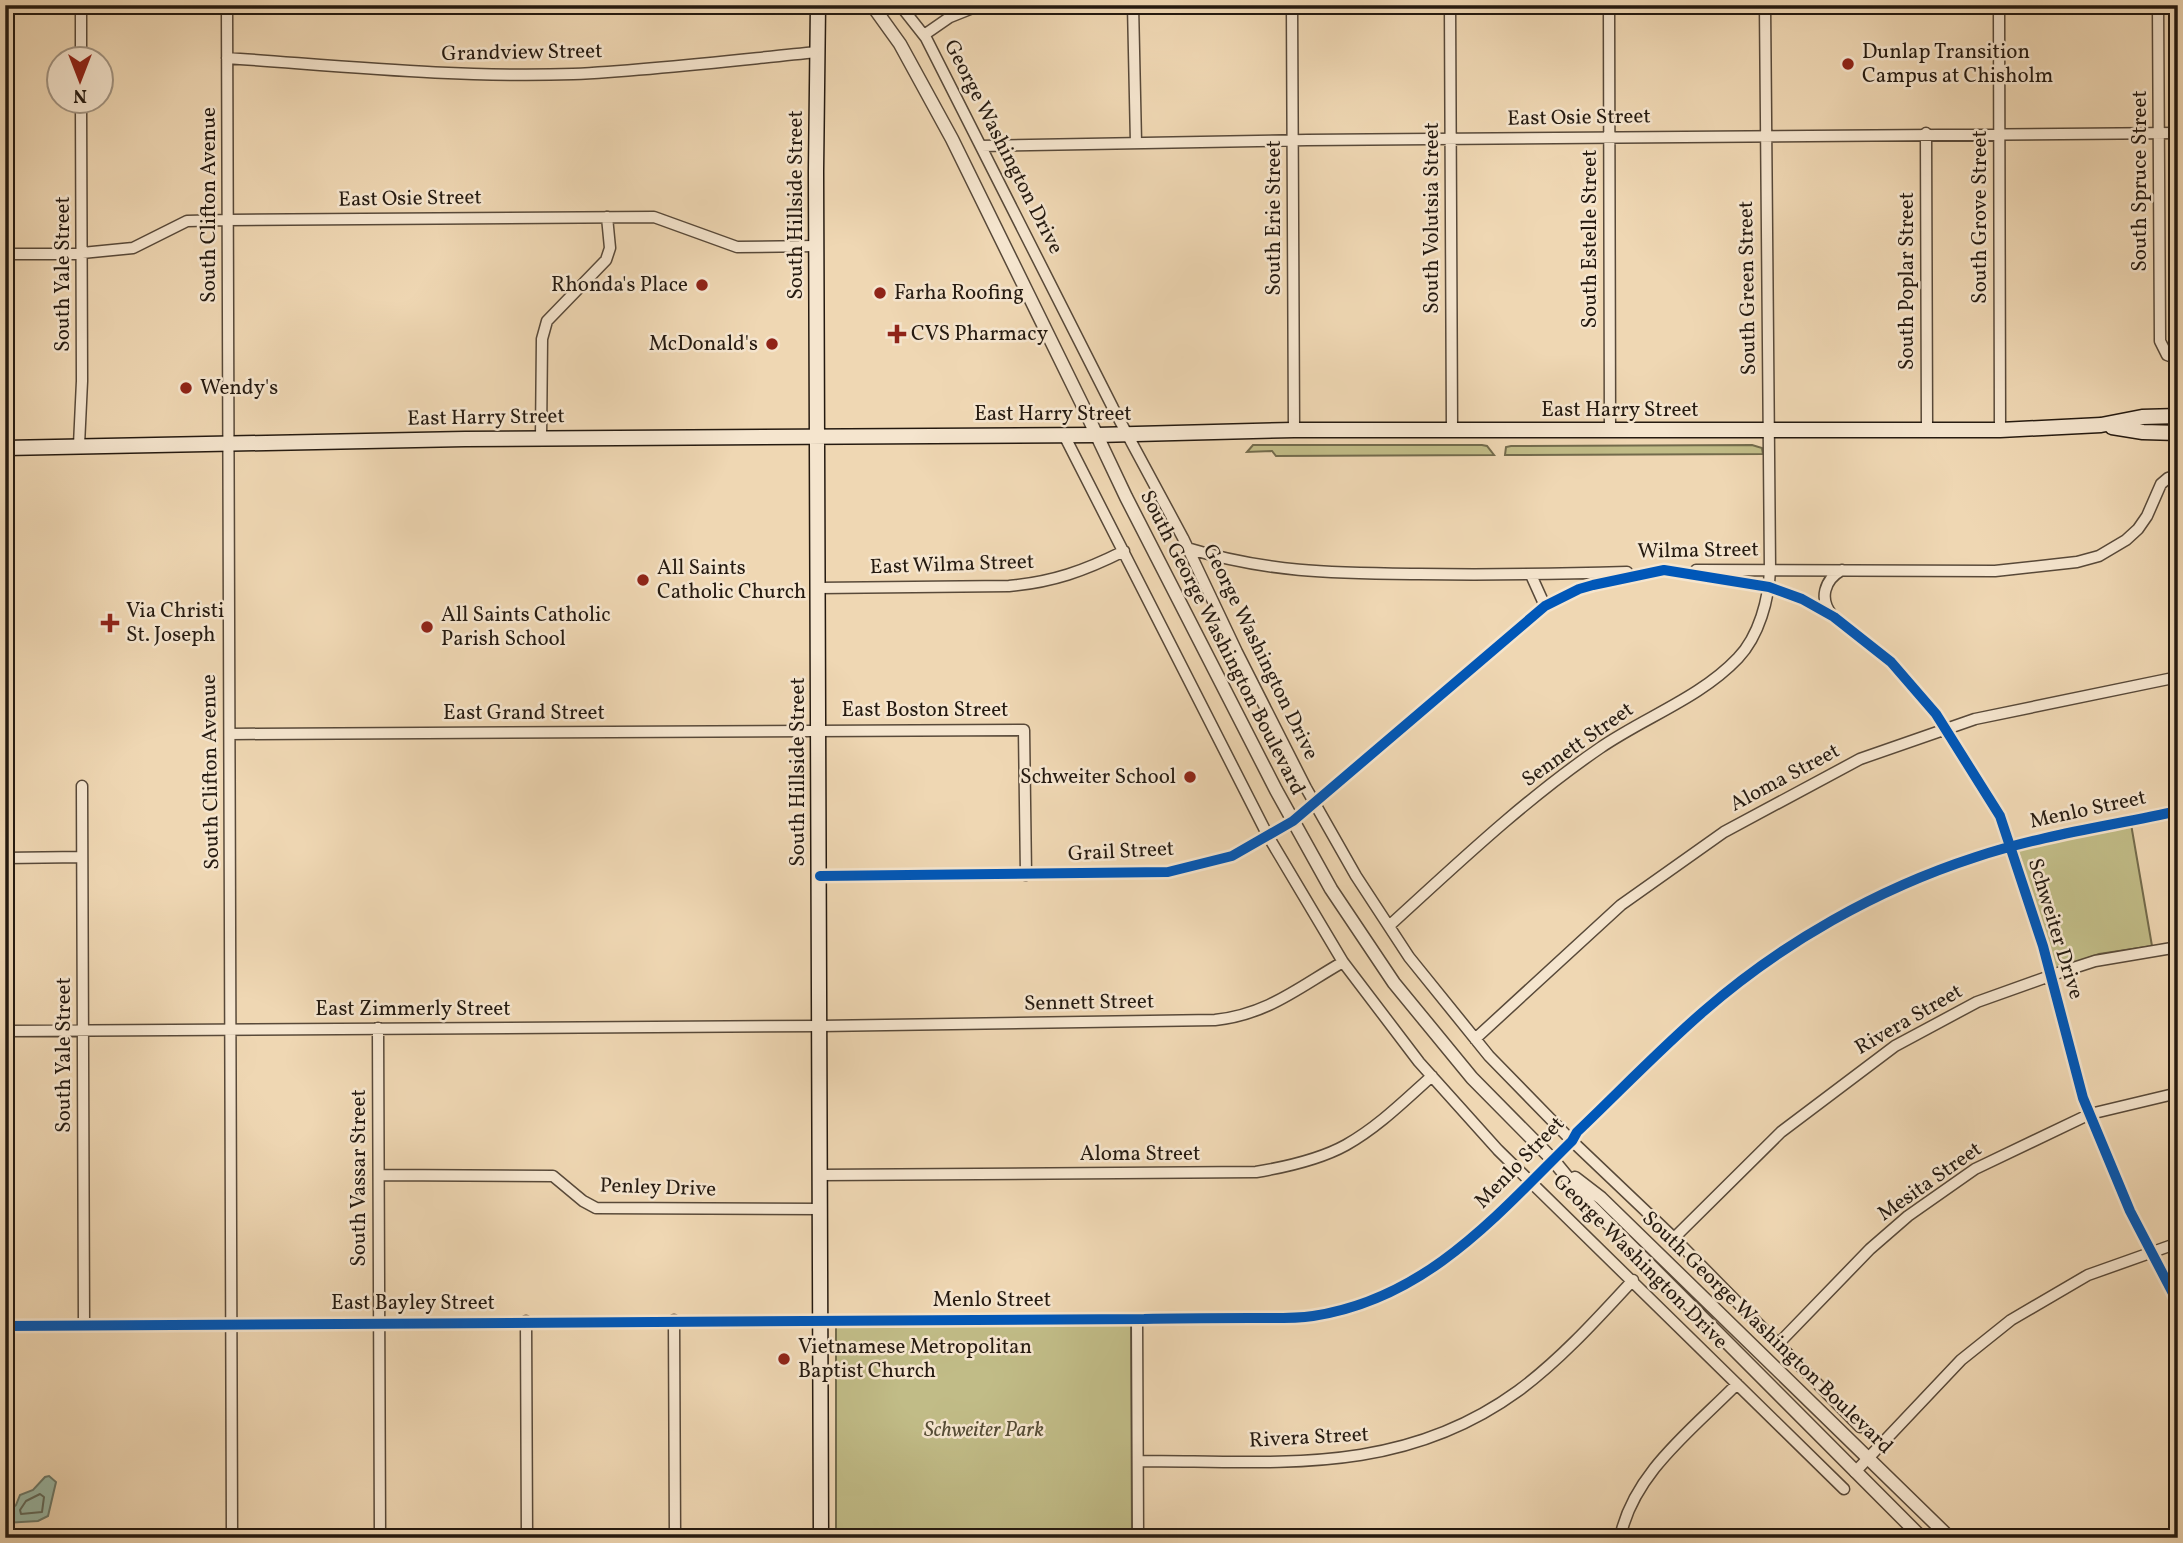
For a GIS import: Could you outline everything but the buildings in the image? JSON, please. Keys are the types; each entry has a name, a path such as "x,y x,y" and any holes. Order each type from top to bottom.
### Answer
{"main road":[{"name":"South Hillside Street","path":"818,5 821,1538"},
{"name":"East Harry Street","path":"5,448 229,442 1128,435 1294,430 2000,430 2101,425 2143,417 2178,416"},
{"name":"East Harry Street","path":"2101,425 2143,432 2178,433"}],"street":[{"path":"81,5 81,46"},
{"name":"South Clifton Avenue","path":"227,5 232,1538"},
{"name":"South George Washington Boulevard","path":"859,5 875,10 900,44 952,139 1125,497 1293,821 1331,889 1394,983 1472,1078 1553,1160 1590,1205 1918,1535"},
{"name":"George Washington Drive","path":"900,5 923,35 981,146 1188,548 1237,652 1314,803 1356,876 1409,957 1489,1056 1572,1141 1674,1238 1860,1427"},
{"path":"923,35 950,17 980,5"},
{"path":"1133,5 1136,143"},
{"name":"South Erie Street","path":"1292,5 1294,430"},
{"name":"South Volutsia Street","path":"1450,5 1452,430"},
{"name":"South Estelle Street","path":"1609,5 1610,431"},
{"name":"South Green Street","path":"1765,5 1770,569"},
{"name":"South Grove Street","path":"1999,5 2000,430"},
{"name":"South Spruce Street","path":"2158,5 2160,341 2172,357"},
{"name":"Grandview Street","path":"228,58 432,74 572,74 666,68 817,52"},
{"name":"South Yale Street","path":"79,445 82,382 81,116"},
{"name":"East Osie Street","path":"981,146 1293,140 2178,132"},
{"name":"South Poplar Street","path":"1926,133 1927,429"},
{"path":"541,438 541,339 544,326 606,260 610,248 607,217"},
{"name":"East Osie Street","path":"5,254 82,253 133,248 187,221 228,220 654,217 737,247 817,246"},
{"name":"George Washington Drive","path":"1064,435 1268,836 1343,962 1432,1076 1497,1150 1844,1489"},
{"name":"Wilma Street","path":"1188,548 1236,562 1303,572 1531,575 1770,569 1995,571 2077,562 2114,549 2138,529 2161,484 2175,476"},
{"name":"East Wilma Street","path":"818,588 1009,586 1040,583 1090,568 1124,551"},
{"name":"Sennett Street","path":"1389,926 1496,827 1601,747 1718,676 1749,645 1769,587 1770,569"},
{"path":"1834,617 1826,604 1825,589 1833,576 1845,569"},
{"name":"Grail Street","path":"820,876 1168,872 1233,856 1293,821 1545,606 1593,584 1664,570"},
{"name":"Schweiter Drive","path":"1664,570 1769,587 1802,599 1834,617 1891,662 1936,714 2000,816 2051,976 2083,1098 2130,1211 2178,1303"},
{"path":"1531,575 1545,606"},
{"name":"Aloma Street","path":"1475,1039 1621,905 1724,832 1860,759 1975,719 2178,677"},
{"name":"East Grand Street","path":"230,734 819,730"},
{"name":"East Boston Street","path":"819,730 1024,730 1026,875"},
{"name":"South Yale Street","path":"82,786 84,1325"},
{"name":"Menlo Street","path":"821,1319 1296,1317 1331,1312 1362,1303 1392,1291 1438,1266 1470,1241 1572,1141 1577,1132 1705,1010 1775,956 1861,905 1952,865 2068,831 2178,811"},
{"path":"5,858 82,857"},
{"name":"Rivera Street","path":"1674,1238 1781,1132 1895,1046 1977,1002 2051,976 2095,961 2178,947"},
{"name":"Sennett Street","path":"820,1026 1122,1023 1239,1017 1275,1004 1343,962"},
{"name":"East Zimmerly Street","path":"5,1031 820,1026"},
{"name":"South Vassar Street","path":"378,1028 380,1538"},
{"name":"Aloma Street","path":"820,1175 1256,1172 1285,1167 1344,1146 1377,1125 1432,1076"},
{"name":"Mesita Street","path":"1778,1344 1870,1249 1908,1216 1975,1169 2090,1114 2178,1093"},
{"name":"South George Washington Boulevard","path":"1553,1160 1601,1198 1950,1538"},
{"name":"Penley Drive","path":"379,1175 553,1176 583,1201 596,1208 821,1209"},
{"path":"1855,1472 1961,1360 2011,1321 2088,1275 2178,1243"},
{"name":"Rivera Street","path":"1138,1461 1307,1461 1352,1458 1424,1441 1470,1421 1520,1390 1563,1352 1633,1280"},
{"name":"East Bayley Street","path":"5,1326 821,1319"},
{"path":"1137,1319 1138,1538"},
{"path":"674,1320 675,1538"},
{"path":"526,1321 527,1538"},
{"path":"1620,1538 1626,1515 1652,1471 1737,1384"}],"green space":[{"path":"1253,445 1482,445 1487,446 1494,455 1276,456 1272,451 1247,452"},
{"path":"1752,445 1762,448 1763,454 1505,455 1506,447 1511,446"},
{"path":"2131,824 2152,946 2099,954 2055,970 2018,850 2091,831"},
{"name":"Schweiter Park","path":"836,1325 1131,1325 1132,1538 836,1538"}],"water":[{"path":"49,1476 56,1482 48,1516 38,1521 5,1523 5,1515 16,1505 20,1495 33,1490"}],"cycle path":[{"path":"820,876 1168,872 1232,856 1293,821 1545,606 1579,589 1664,570 1769,587 1802,599 1834,617 1891,662 1936,714 2000,816 2043,946 2083,1098 2130,1211 2178,1303"},
{"path":"5,1326 1282,1318 1313,1316 1353,1307 1390,1292 1425,1273 1456,1250 1515,1198 1572,1141 1577,1132 1688,1025 1765,963 1832,920 1903,885 2001,849 2178,811"}],"place":[{"name":"Dunlap Transition Campus at Chisholm","path":"1848,64"},
{"name":"Rhonda's Place","path":"702,285"},
{"name":"Farha Roofing","path":"880,293"},
{"name":"CVS Pharmacy","path":"897,334"},
{"name":"McDonald's","path":"772,344"},
{"name":"Wendy's","path":"186,388"},
{"name":"All Saints Catholic Church","path":"643,580"},
{"name":"Via Christi St. Joseph","path":"110,623"},
{"name":"All Saints Catholic Parish School","path":"427,627"},
{"name":"Schweiter School","path":"1190,777"},
{"name":"Vietnamese Metropolitan Baptist Church","path":"784,1359"}]}
